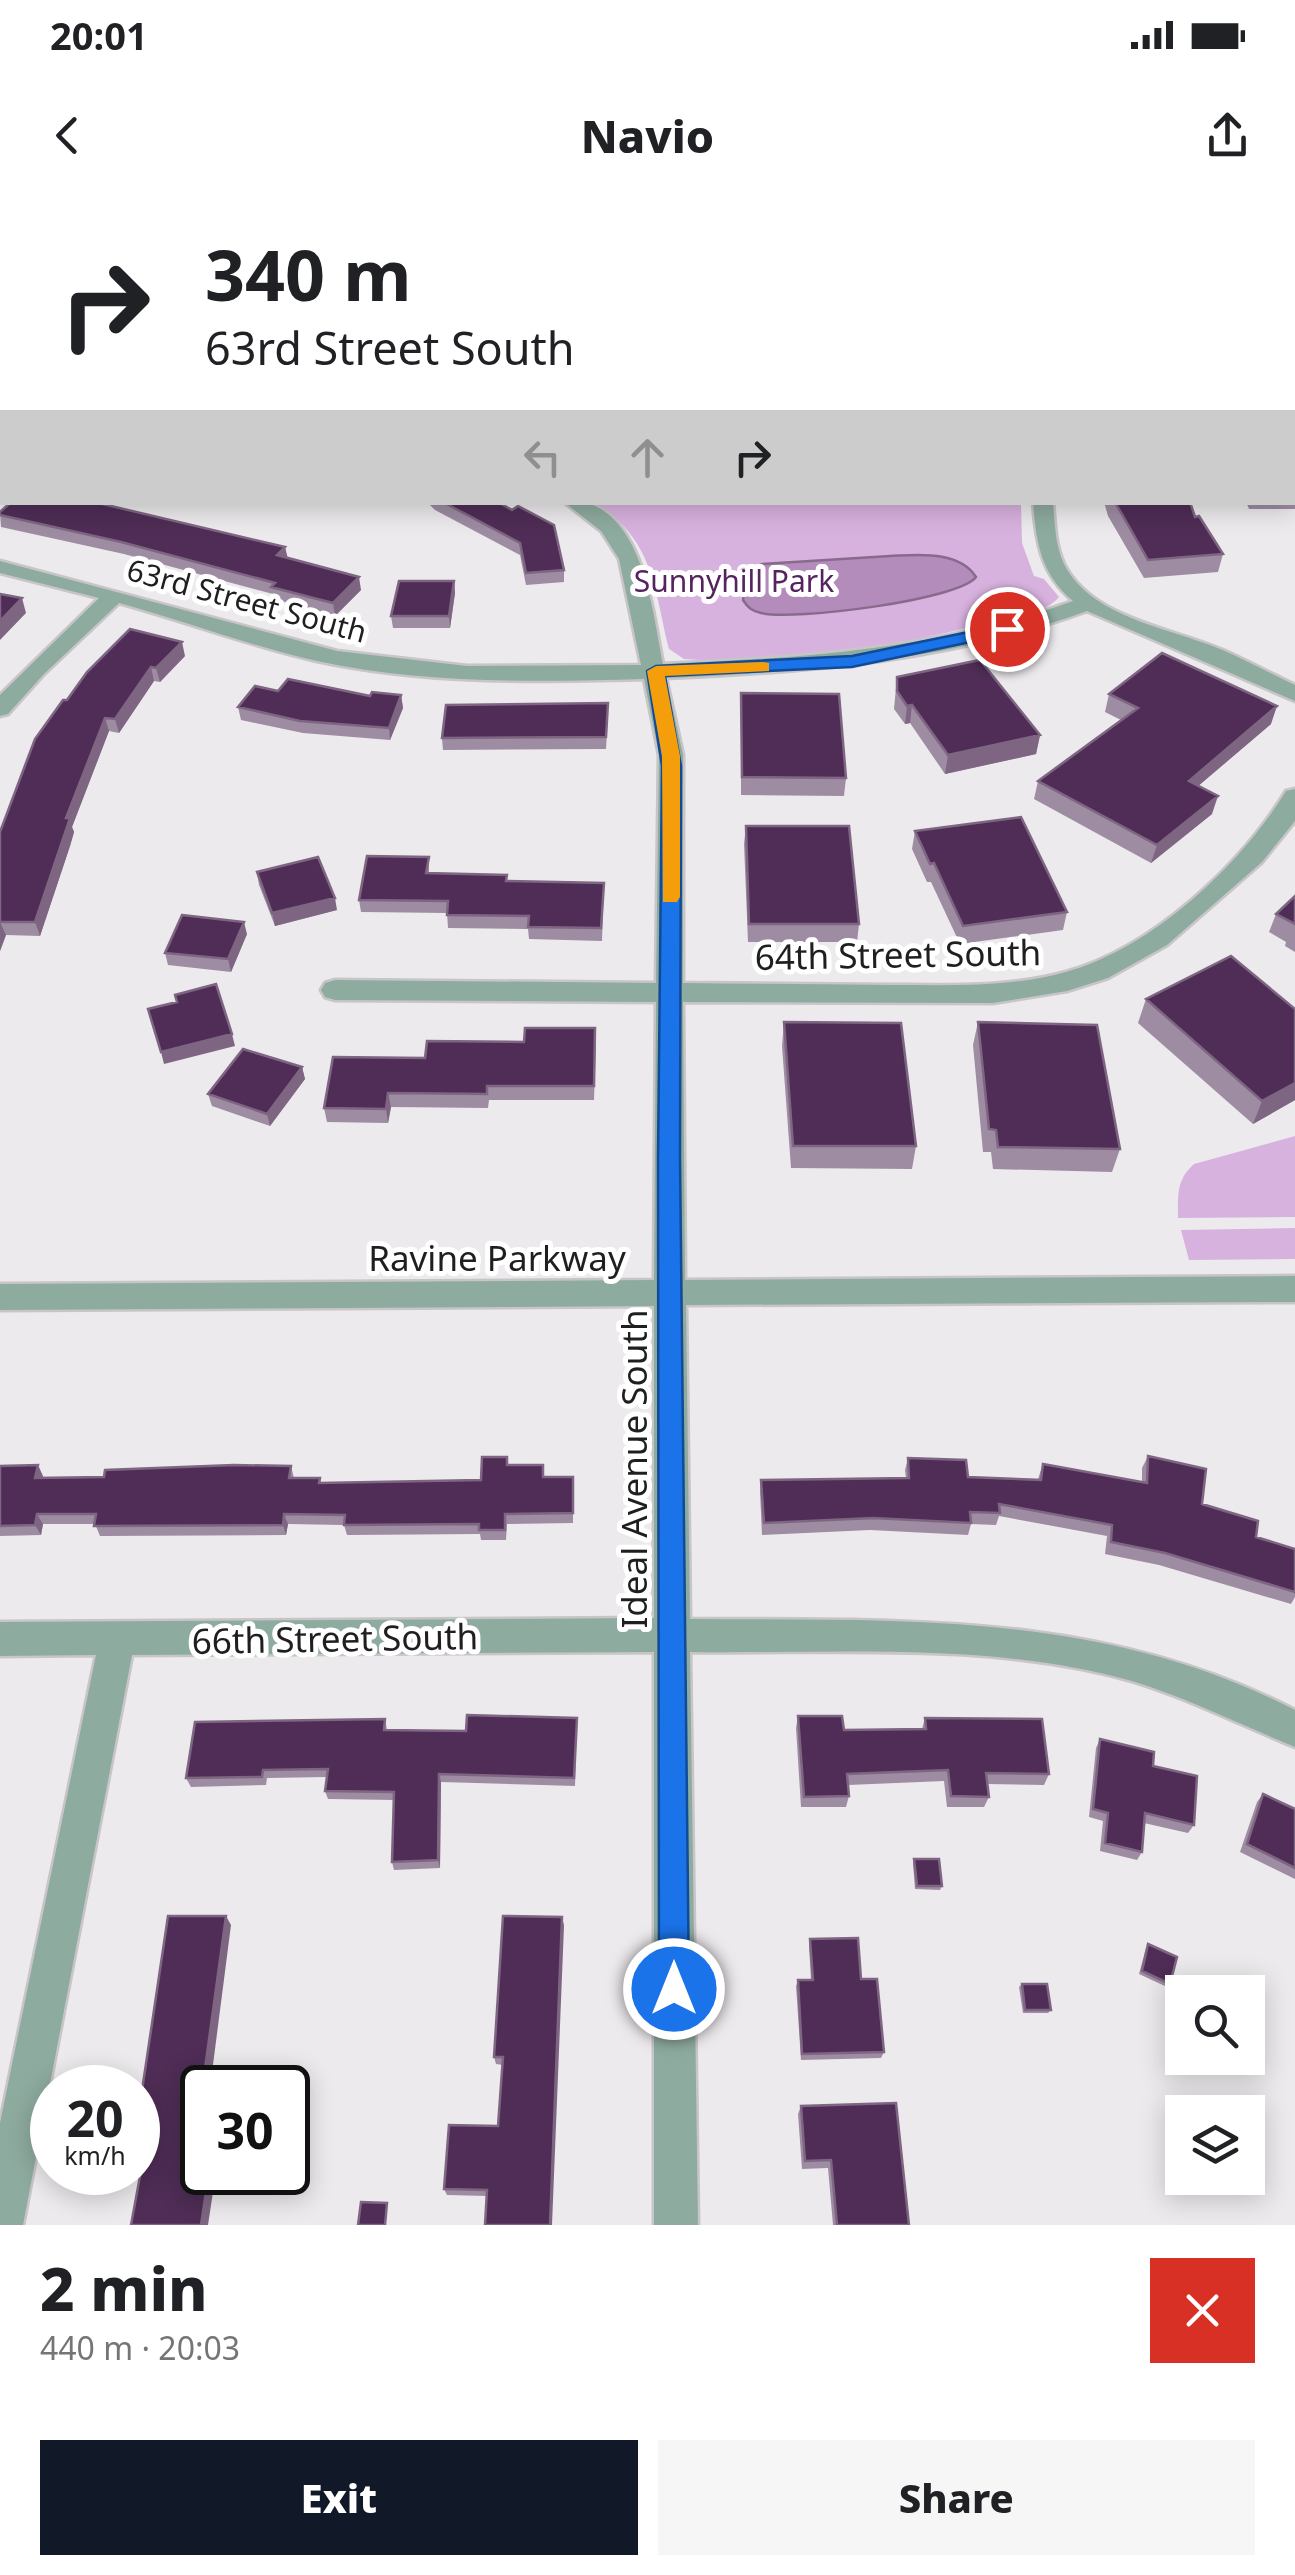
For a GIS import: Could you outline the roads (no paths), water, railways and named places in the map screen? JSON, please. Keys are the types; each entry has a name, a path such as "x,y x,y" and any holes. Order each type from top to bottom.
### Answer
{"street":[{"name":"Ideal Avenue South","path":"578,505 604,522 626,550 656,671 671,756 676,2225"},
{"path":"1043,505 1050,562 1059,577 1088,603 1118,620 1215,655 1295,694"},
{"name":"63rd Street South","path":"0,566 298,650 383,666 478,673 656,671 876,658 1007,629 1088,603"},
{"path":"0,710 34,670 114,596"},
{"name":"64th Street South","path":"334,990 982,994 1033,990 1076,981 1121,963 1172,930 1273,838 1295,797"},
{"name":"Ravine Parkway","path":"0,1297 1295,1289"},
{"name":"66th Street South","path":"0,1639 671,1634 957,1639 1032,1646 1132,1664 1262,1712 1295,1729"},
{"path":"2,2225 118,1640"}],"park label":[{"name":"Sunnyhill Park","path":"734,580"}]}
